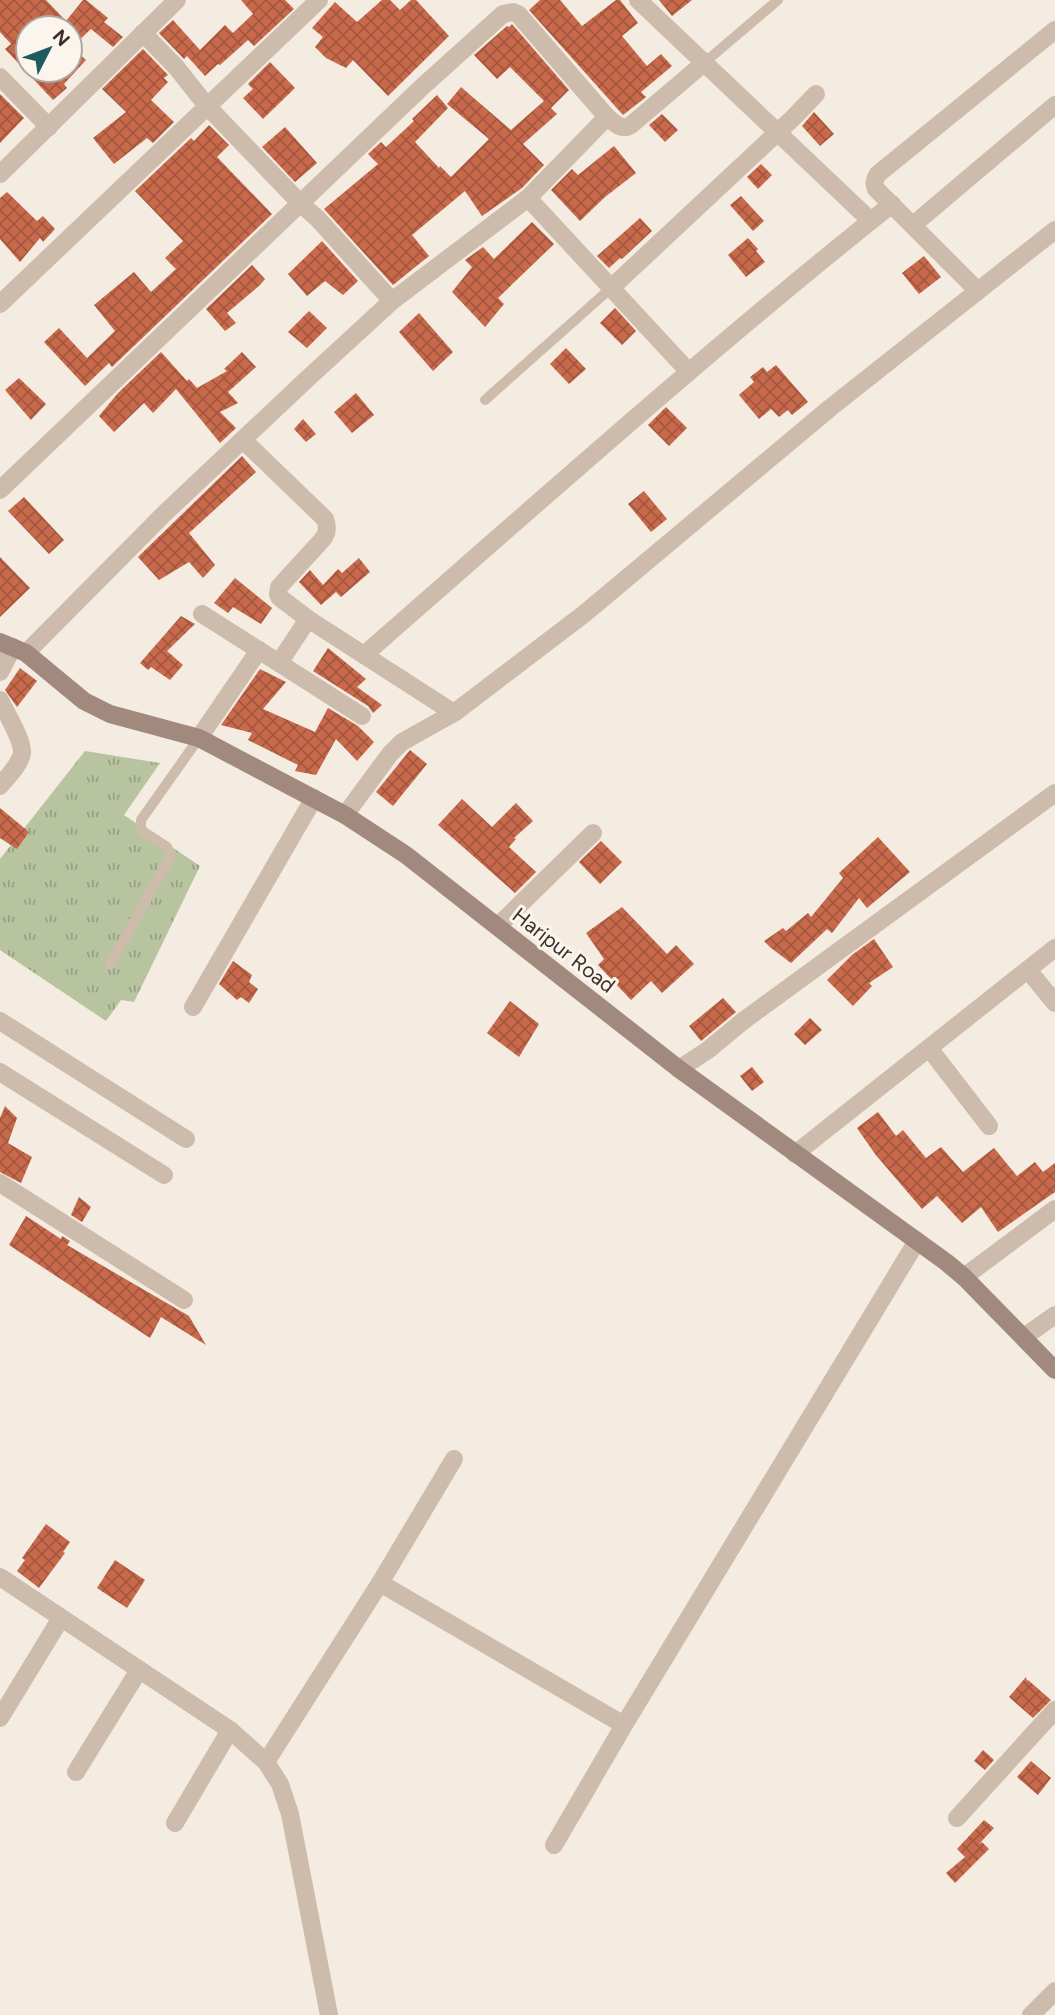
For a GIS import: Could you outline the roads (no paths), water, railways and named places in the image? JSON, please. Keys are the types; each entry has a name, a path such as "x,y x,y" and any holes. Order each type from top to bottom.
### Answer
{"street":[{"path":"0,174 177,0"},
{"path":"0,304 319,0"},
{"path":"638,0 871,221"},
{"path":"0,491 422,87 507,12 518,14 607,117 619,126 628,127 704,62"},
{"path":"978,291 874,185 875,179 1055,30"},
{"path":"143,33 176,67 207,106 318,219 392,301"},
{"path":"0,77 49,127"},
{"path":"611,288 816,94"},
{"path":"913,225 1055,105"},
{"path":"0,672 13,647 166,512 392,301 528,198 607,117"},
{"path":"528,198 689,372"},
{"path":"364,655 689,372 892,204"},
{"path":"345,815 402,742 454,713 584,614 830,408 1055,230"},
{"path":"243,440 325,519 328,526 327,534 279,587 279,597 308,619 454,713"},
{"path":"202,614 362,716"},
{"path":"279,663 308,619"},
{"name":"Haripur Road","path":"13,647 84,701 101,710 199,738 345,815 406,855 679,1069 964,1278 1055,1370"},
{"path":"199,738 259,650"},
{"path":"0,700 20,743 22,754 0,786"},
{"path":"679,1069 1055,793"},
{"path":"192,1007 314,798"},
{"path":"498,926 593,834"},
{"path":"795,1154 1055,948"},
{"path":"1028,970 1055,1003"},
{"path":"0,1021 186,1139"},
{"path":"929,1048 989,1126"},
{"path":"0,1072 164,1175"},
{"path":"0,1183 184,1300"},
{"path":"964,1278 1055,1209"},
{"path":"554,1845 917,1241"},
{"path":"1024,1338 1055,1315"},
{"path":"267,1762 380,1583 454,1459"},
{"path":"0,1577 230,1730 267,1762 280,1784 290,1814 329,2015"},
{"path":"380,1583 624,1725"},
{"path":"0,1718 61,1618"},
{"path":"76,1772 139,1670"},
{"path":"957,1818 1055,1710"},
{"path":"175,1823 230,1730"},
{"path":"1031,2015 1055,1991"}],"lane":[{"path":"704,62 778,0"},
{"path":"485,400 611,288"},
{"path":"110,965 171,855 167,847 141,830 141,820 199,738"}]}
